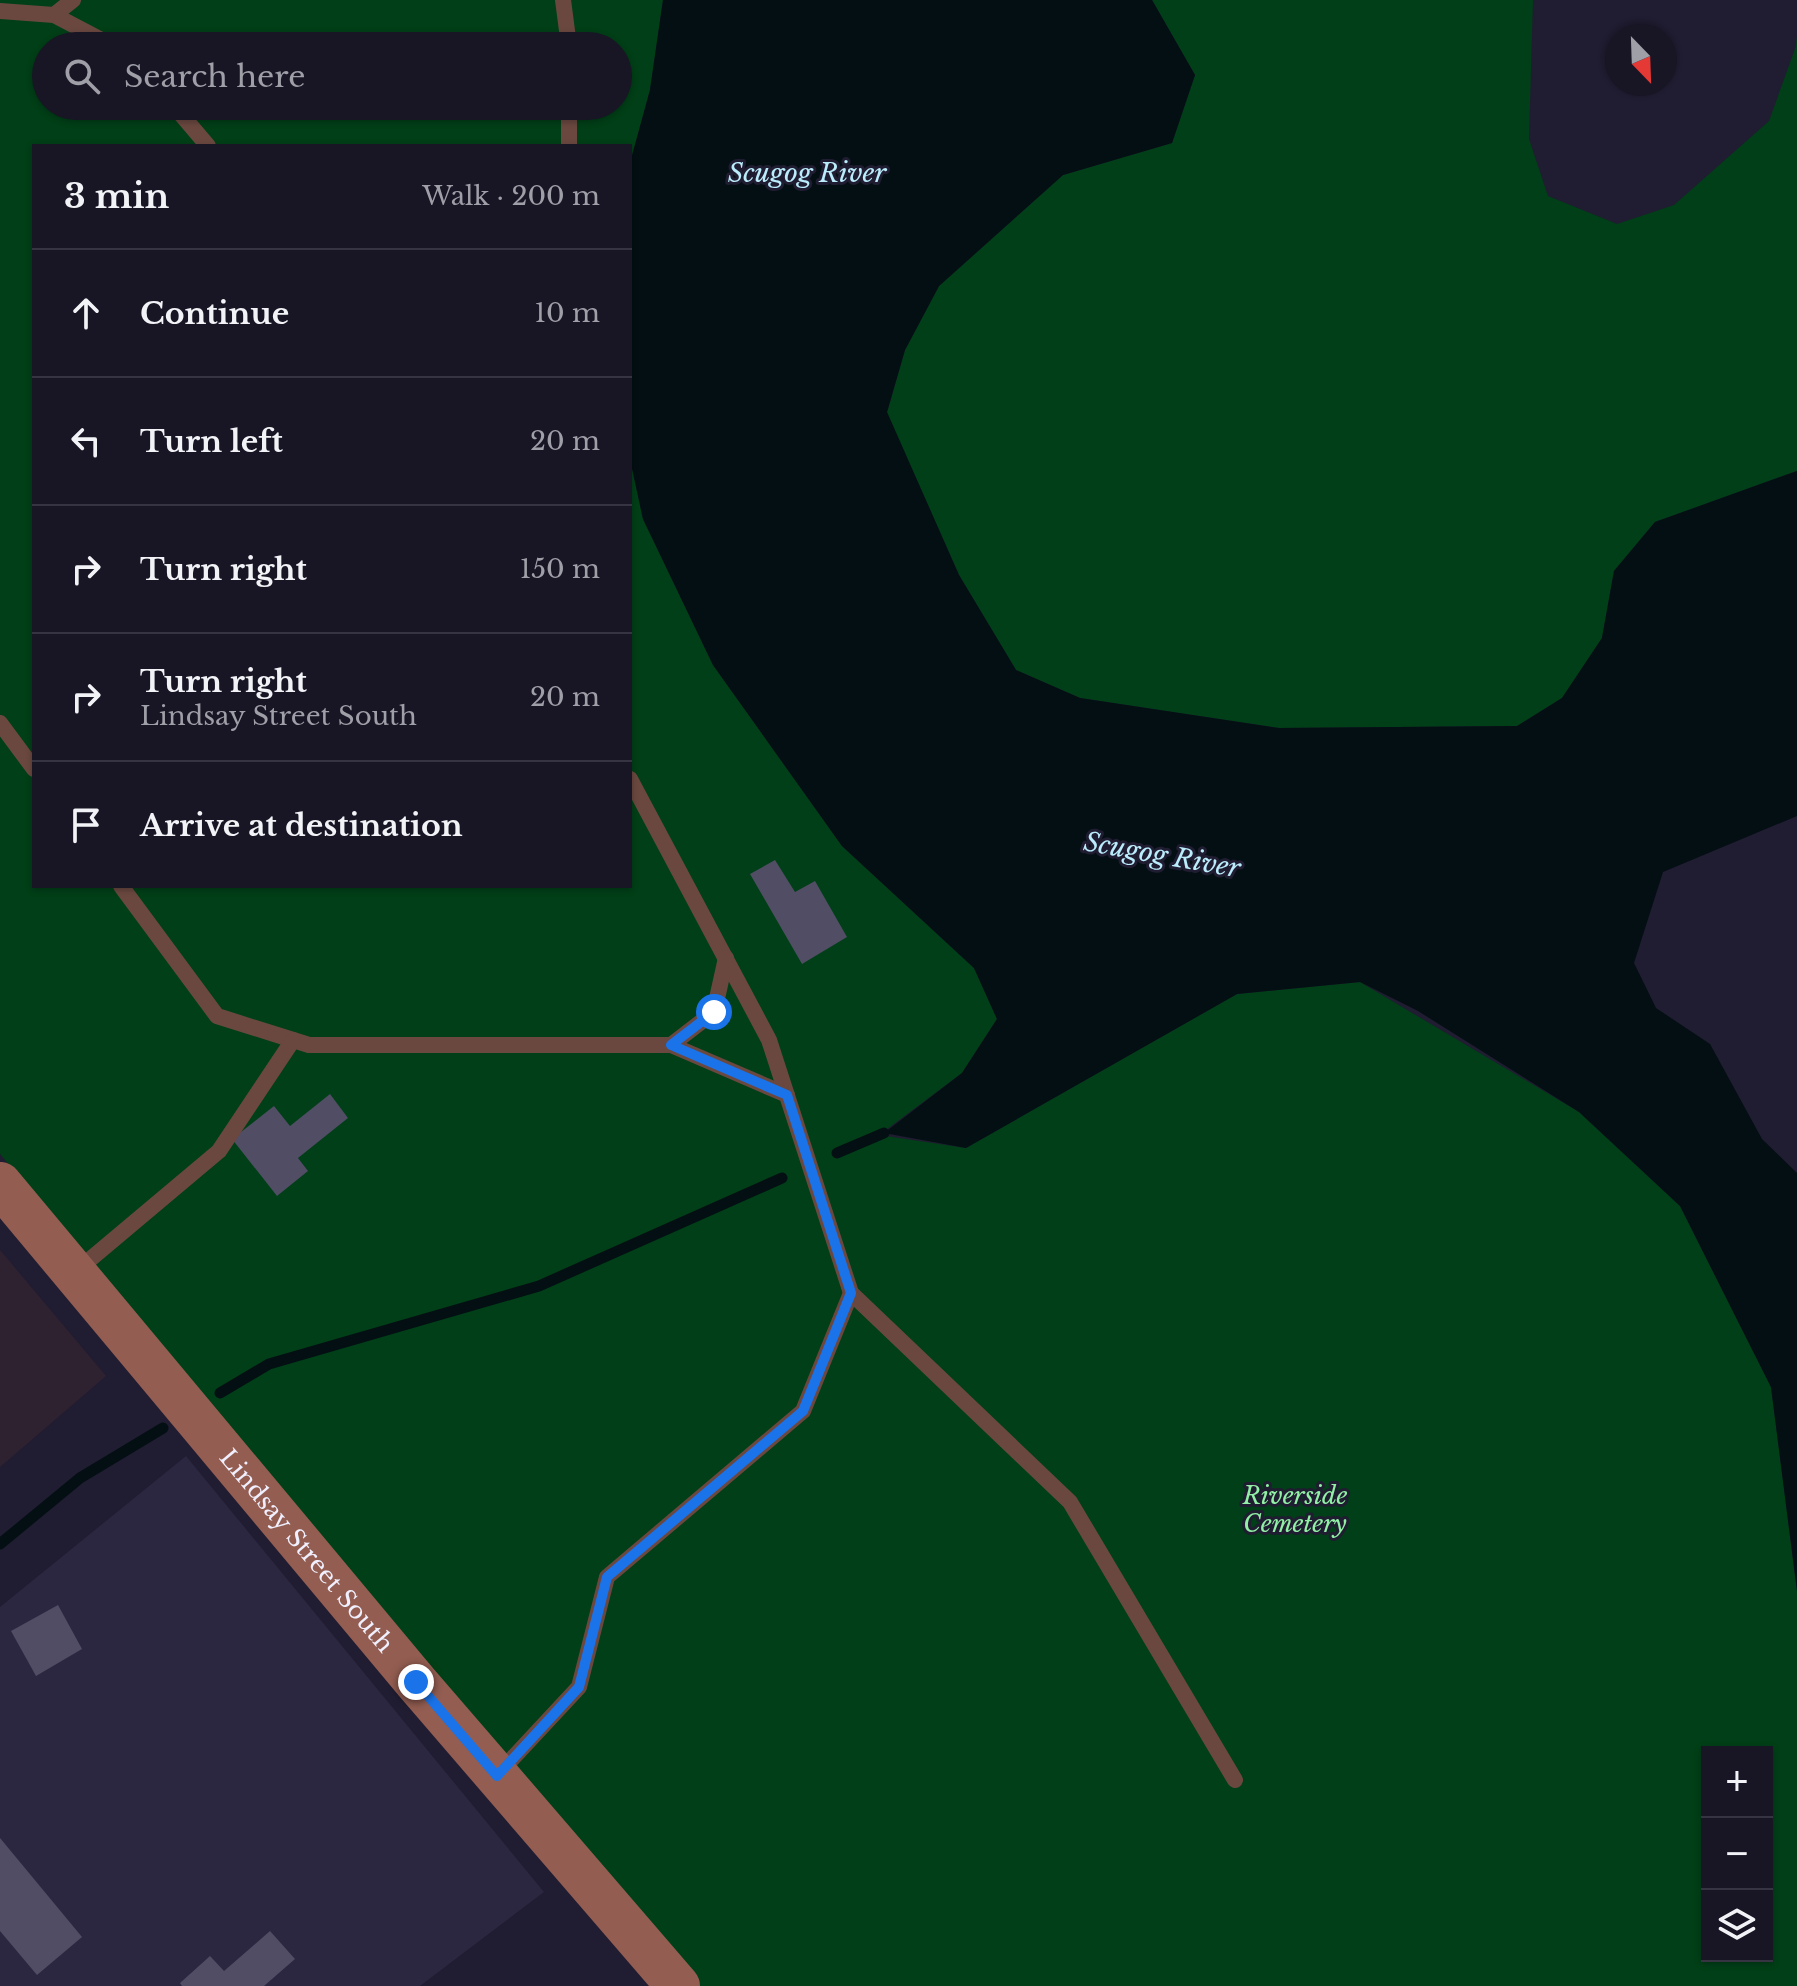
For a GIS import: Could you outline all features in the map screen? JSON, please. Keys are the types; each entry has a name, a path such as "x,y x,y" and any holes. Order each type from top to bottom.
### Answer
{"main road":[{"name":"Lindsay Street South","path":"0,1184 497,1776 678,1986"}],"lane":[{"path":"54,15 73,0"},
{"path":"563,0 567,32"},
{"path":"0,11 54,15 86,32"},
{"path":"186,120 206,144"},
{"path":"569,120 569,144"},
{"path":"0,723 32,766"},
{"path":"632,783 769,1040 851,1293 1070,1502 1235,1780"},
{"path":"122,888 217,1016 309,1045 671,1045 787,1095"},
{"path":"671,1045 714,1012 726,958"},
{"path":"75,1272 219,1151 293,1040"},
{"path":"497,1776 579,1687 607,1577 803,1411 851,1293"}],"shaded area":[{"path":"0,1250 106,1376 0,1467"},
{"path":"186,1456 544,1892 420,1986 0,1986 0,1607"}],"green space":[{"name":"Riverside Cemetery","path":"0,0 663,0 650,90 632,156 632,144 32,144 32,888 632,888 632,468 643,519 713,665 842,846 974,968 997,1019 962,1073 879,1135 966,1148 1237,994 1360,982 1579,1112 1680,1206 1771,1387 1797,1591 1797,1986 700,1986 0,1154"},
{"path":"1152,0 1533,0 1529,139 1548,196 1617,224 1674,205 1769,121 1796,46 1797,35 1797,471 1655,522 1614,571 1602,638 1562,698 1517,726 1279,728 1080,698 1016,670 959,575 887,413 905,350 939,286 1063,175 1172,143 1195,75"}],"water":[{"name":"Scugog River","path":"663,0 1152,0 1195,75 1172,143 1063,175 939,286 905,350 887,412 959,575 1016,670 1080,698 1279,728 1517,726 1562,698 1602,638 1614,571 1655,522 1797,471 1797,816 1663,872 1634,963 1656,1008 1710,1044 1762,1139 1797,1173 1797,1591 1771,1387 1680,1206 1579,1112 1418,1011 1360,982 1237,994 966,1148 884,1133 962,1073 997,1019 974,968 842,846 713,665 643,519 632,468 632,156 650,90"}],"building":[{"path":"775,860 795,892 815,881 847,937 802,964 750,874"},
{"path":"330,1094 348,1118 298,1158 308,1171 277,1196 232,1139 274,1106 290,1126"},
{"path":"58,1605 82,1649 36,1676 11,1631"},
{"path":"0,1838 82,1937 37,1975 0,1931"},
{"path":"270,1931 295,1959 264,1986 182,1986 180,1983 210,1956 224,1971"}],"waterway":[{"path":"837,1153 884,1133"},
{"path":"220,1393 269,1364 539,1286 782,1178"},
{"path":"0,1544 80,1478 163,1428"}],"route":[{"path":"416,1682 497,1776 579,1687 607,1577 803,1411 851,1293 787,1095 671,1045 714,1012"}]}
